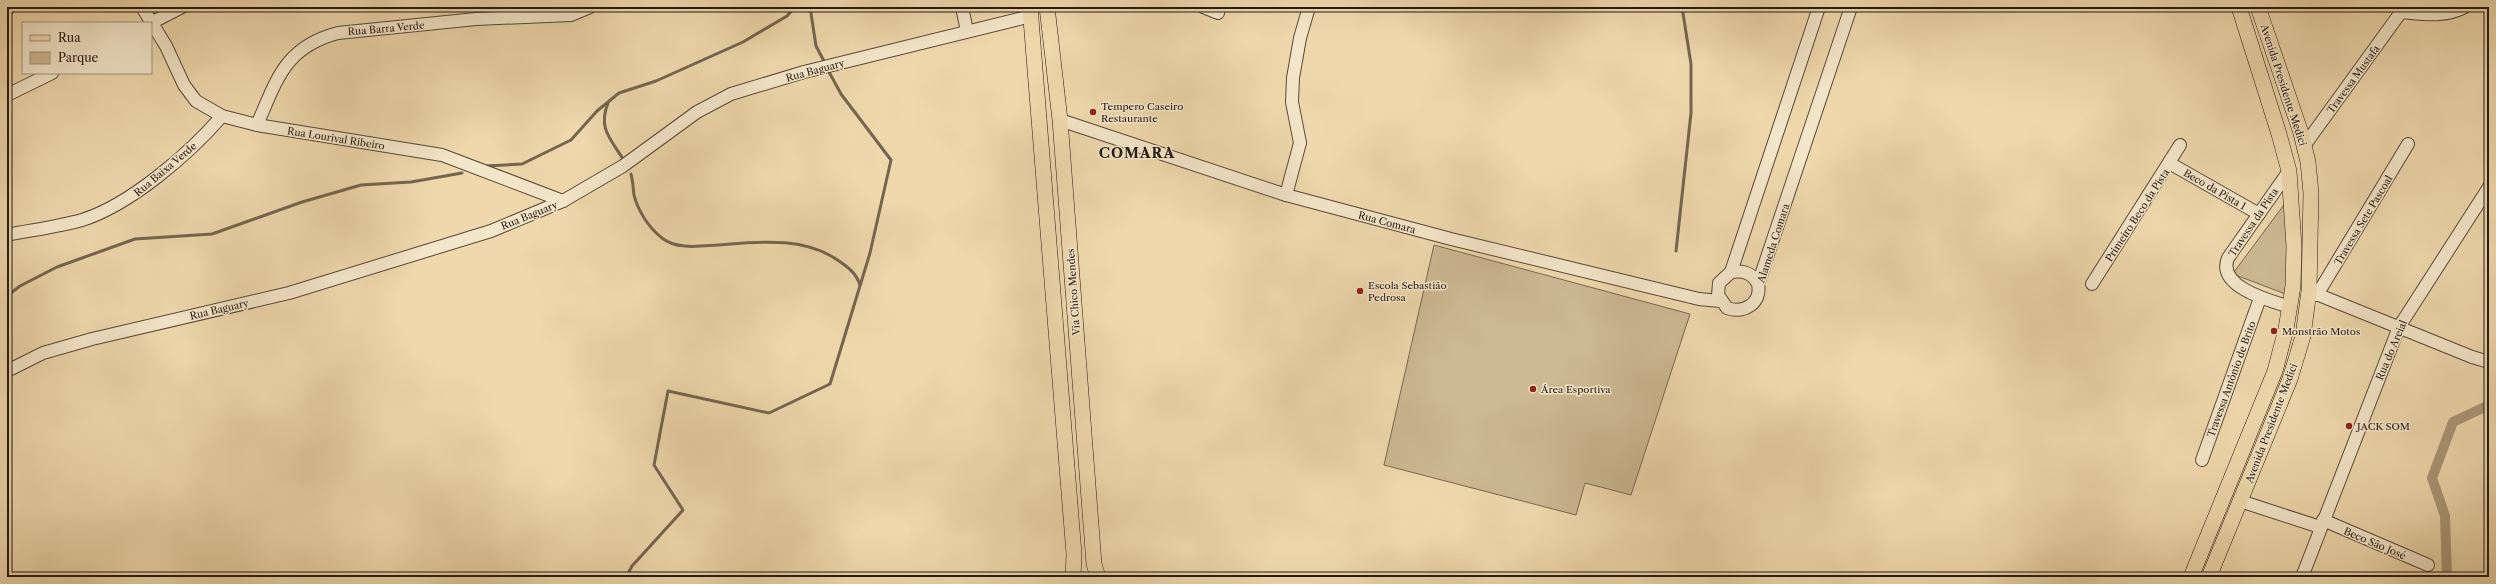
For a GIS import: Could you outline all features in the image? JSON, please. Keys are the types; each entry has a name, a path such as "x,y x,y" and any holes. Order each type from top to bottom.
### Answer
{"main road":[{"name":"Via Chico Mendes","path":"1047,7 1060,120 1094,564 1098,577"},
{"name":"Avenida Presidente Medici","path":"2191,577 2275,371 2290,307 2294,246 2288,171 2279,134 2239,7"},
{"name":"Avenida Presidente Medici","path":"2209,577 2290,379 2303,336 2313,293 2311,193 2304,146 2262,9"},
{"name":"Via Chico Mendes","path":"1030,11 1074,554 1072,577"}],"street":[{"name":"Rua Lourival Ribeiro","path":"142,7 151,22"},
{"path":"152,23 182,7"},
{"name":"Rua Barra Verde","path":"257,125 284,69 299,50 324,36 338,33 476,19 564,15 582,12 590,7"},
{"path":"962,7 968,31"},
{"path":"1203,7 1218,13"},
{"path":"1286,194 1300,143 1292,102 1293,78 1300,38 1309,7"},
{"path":"1732,272 1819,7"},
{"name":"Alameda Comara","path":"1720,301 1733,310 1745,309 1758,296 1758,284 1851,7"},
{"name":"Travessa Mustafa","path":"2304,146 2400,9 2438,15 2449,14 2465,7"},
{"name":"Rua Baguary","path":"7,371 43,353 92,339 289,293 491,231 563,201 623,166 697,112 731,94 804,72 968,31 1030,11"},
{"name":"Rua Lourival Ribeiro","path":"152,23 184,85 196,101 222,116 257,125 442,155 563,201"},
{"path":"7,95 50,74"},
{"name":"Rua Baixa Verde","path":"7,235 82,220 126,200 143,188 197,142 222,116"},
{"name":"Rua Comara","path":"1060,120 1286,194 1451,239 1699,299 1720,301"},
{"name":"Travessa Sete Pascoal","path":"2313,293 2408,144"},
{"name":"Primeiro Beco da Pista","path":"2092,284 2170,164 2180,145"},
{"name":"Beco da Pista 1","path":"2170,164 2259,214"},
{"name":"Travessa da Pista","path":"2288,171 2228,258 2226,267 2228,277 2233,282 2260,298 2290,307"},
{"name":"Rua do Areial","path":"2302,577 2321,524 2399,327 2489,187"},
{"path":"1720,301 1718,295 1719,284 1726,274 1732,272 1744,272 1750,274 1758,284"},
{"path":"2313,293 2472,357 2489,362"},
{"name":"Travessa Antônio de Brito","path":"2202,460 2260,298"},
{"name":"Beco São José","path":"2240,501 2321,524 2428,565"}],"green space":[{"path":"2286,202 2288,295 2238,276 2234,272"},
{"name":"Área Esportiva","path":"1434,245 1690,314 1631,495 1585,483 1576,515 1384,465"}],"waterway":[{"path":"485,166 522,164 571,140 597,111 619,93 656,81 743,42 787,16 795,7"},
{"path":"810,7 816,46 825,63"},
{"path":"1676,251 1691,113 1691,64 1682,7"},
{"path":"626,577 632,566 683,510 654,465 668,391 769,413 830,384 870,253 891,160 841,94 828,70"},
{"path":"608,103 604,119 605,126 610,139 623,159"},
{"path":"7,296 20,286 57,267 135,239 212,234 302,202 361,185 411,182 462,173"},
{"path":"631,174 634,195 641,213 648,224 668,242 682,246 765,242 796,244 825,253 839,261 852,271 860,285"},
{"path":"2447,577 2445,516 2432,478 2453,422 2489,405"}],"place":[{"name":"Tempero Caseiro Restaurante","path":"1093,112"},
{"name":"Escola Sebastião Pedrosa","path":"1360,291"},
{"name":"Monstrão Motos","path":"2274,331"},
{"name":"Área Esportiva","path":"1533,389"},
{"name":"JACK SOM","path":"2349,426"}],"district":[{"name":"COMARA","path":"1137,153"}]}
